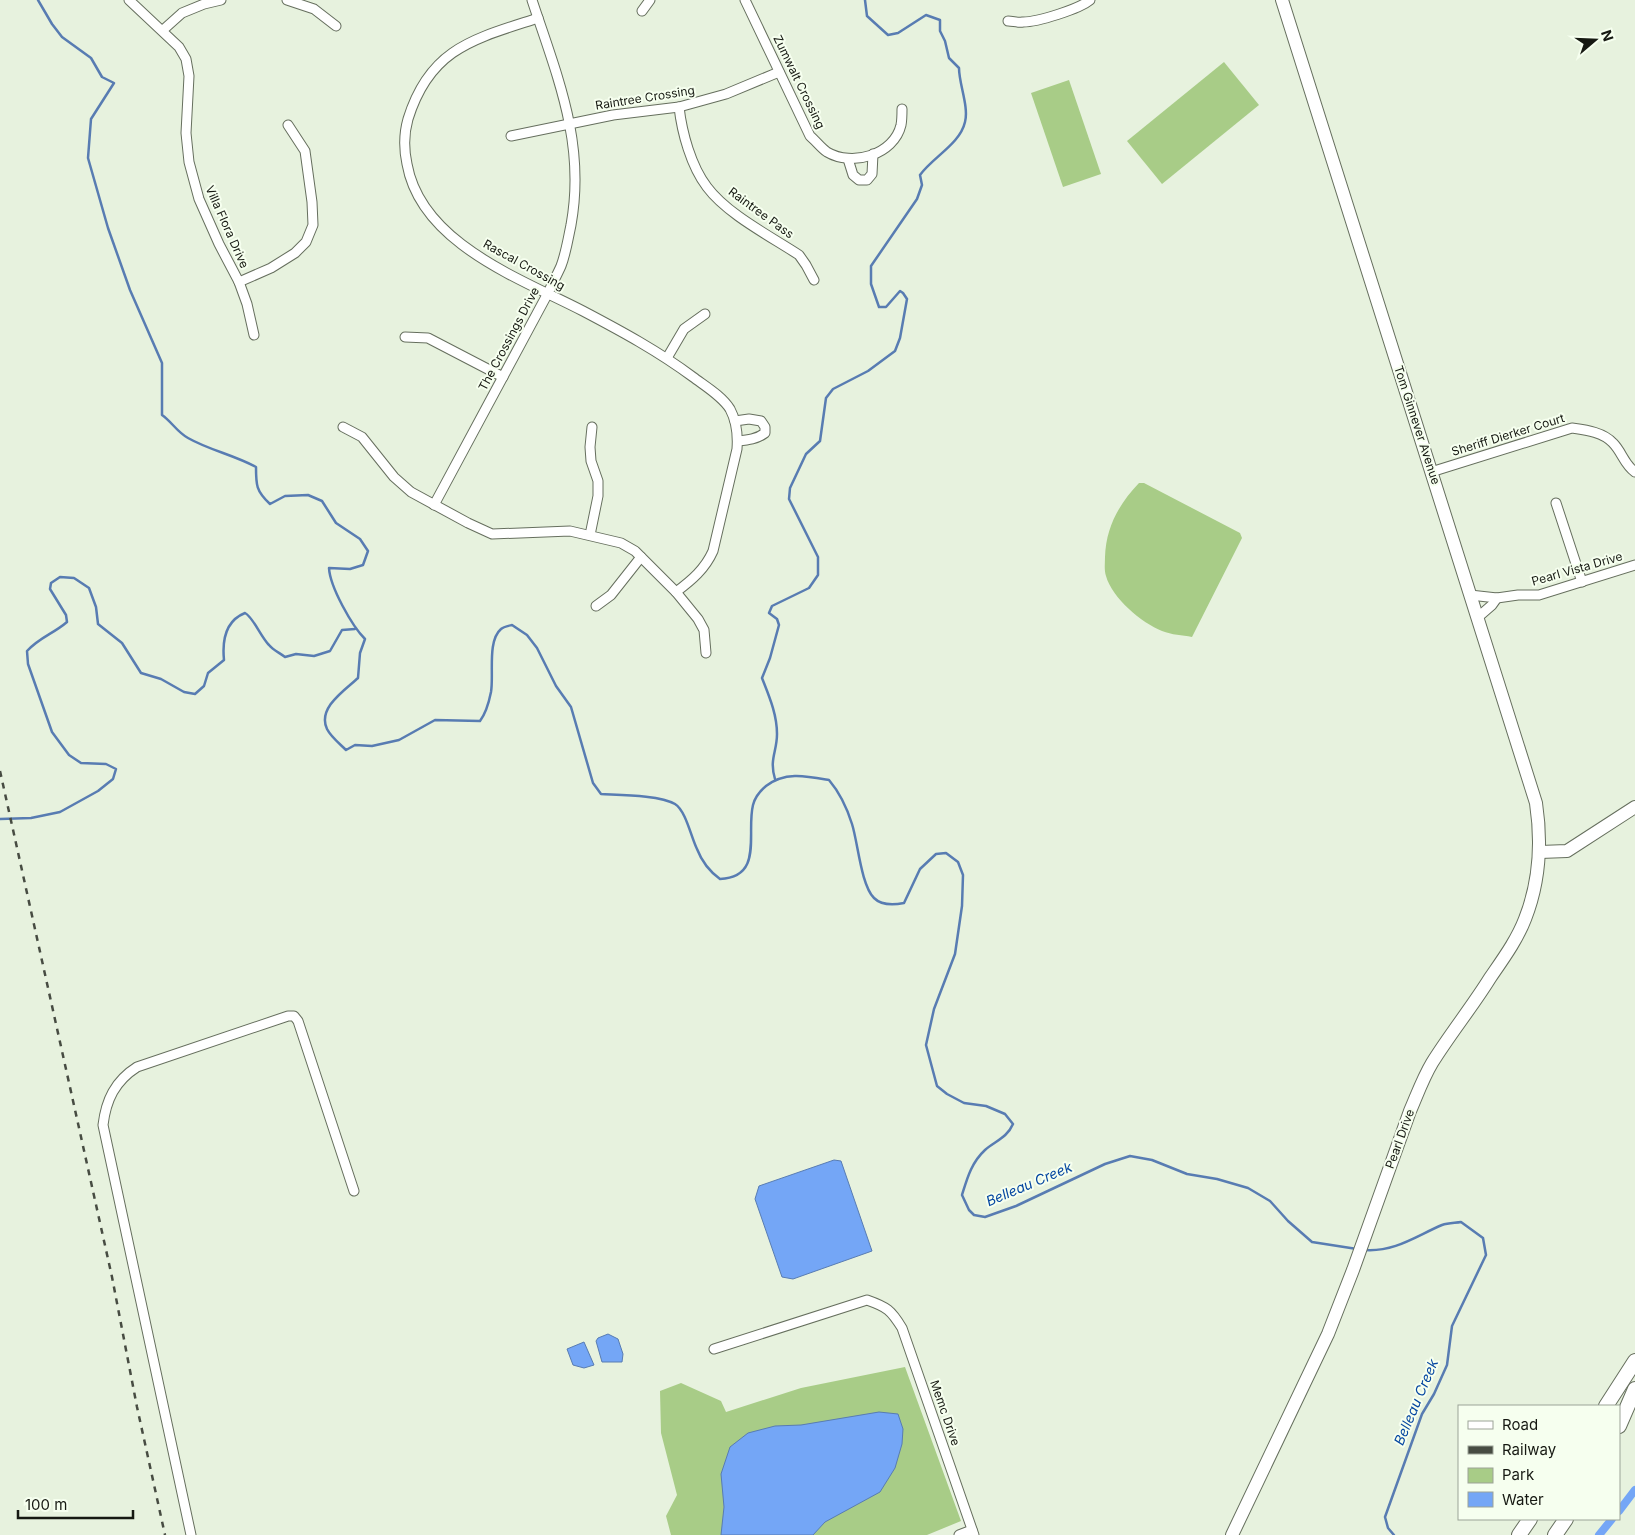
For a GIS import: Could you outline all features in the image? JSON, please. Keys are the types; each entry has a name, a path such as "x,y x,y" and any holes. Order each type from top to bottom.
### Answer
{"main road":[{"name":"Tom Ginnever Avenue","path":"1282,0 1536,803 1540,852"},
{"path":"1540,852 1567,851 1635,807"},
{"name":"Pearl Drive","path":"1232,1535 1317,1358 1353,1270 1410,1111 1425,1076 1507,952 1525,919 1536,881 1540,852"},
{"path":"1607,1405 1635,1361"},
{"path":"1620,1424 1635,1389"},
{"path":"1519,1535 1529,1520"}],"street":[{"name":"Villa Flora Drive","path":"129,0 179,47 186,59 189,76 186,133 189,162 199,199 219,244 239,282 247,304 254,335"},
{"path":"162,30 182,13 204,4 221,0"},
{"path":"287,0 314,10 336,26"},
{"name":"The Crossings Drive","path":"434,505 548,293 561,265 573,213 576,183 570,124 532,0"},
{"path":"642,11 650,0"},
{"name":"Zumwalt Crossing","path":"745,0 810,136 827,152 848,159"},
{"path":"1008,21 1025,22 1051,16 1085,4 1090,0"},
{"name":"Rascal Crossing","path":"538,18 478,38 459,47 442,61 424,81 407,123 405,152 410,180 430,216 445,231 474,253 498,268 667,358 722,399 729,408 738,441 713,551 708,562 697,575 676,592"},
{"name":"Raintree Crossing","path":"511,136 613,115 679,107 726,94 779,72"},
{"name":"Raintree Pass","path":"679,107 682,128 689,151 706,186 728,208 799,255 814,280"},
{"path":"873,154 872,174 867,180 859,180 853,174 848,159 860,159 882,150 895,138 901,125 902,109"},
{"path":"239,282 271,268 295,253 306,242 313,224 305,151 288,125"},
{"path":"667,358 684,329 705,314"},
{"path":"405,337 428,338 503,377"},
{"path":"734,421 749,419 761,421 765,427 765,433 761,436 750,440 738,441"},
{"path":"343,427 362,437 394,477 411,492 492,534 570,531 620,543 635,551 676,592 698,619 704,630 706,653"},
{"path":"590,535 598,496 598,481 591,461 592,427"},
{"name":"Sheriff Dierker Court","path":"1431,472 1572,428 1590,431 1613,443 1629,468 1635,472"},
{"path":"1556,503 1582,582"},
{"path":"596,606 611,595 641,557"},
{"name":"Pearl Vista Drive","path":"1470,596 1497,598 1508,595 1539,595 1635,566"},
{"path":"1477,618 1497,598"},
{"path":"191,1535 103,1124 105,1107 110,1096 122,1078 137,1067 288,1016 294,1016 298,1021 354,1191"},
{"name":"Memc Drive","path":"714,1349 867,1300 882,1306 894,1314 902,1328 973,1532"},
{"path":"959,1535 973,1532"}],"green space":[{"path":"1224,62 1259,105 1162,184 1127,141"},
{"path":"1069,80 1101,174 1063,187 1031,93"},
{"path":"1139,483 1144,483 1240,533 1242,538 1192,637 1166,632 1137,616 1114,593 1106,576 1106,546 1111,526 1125,499"},
{"path":"905,1367 961,1521 927,1535 671,1535 666,1516 677,1495 661,1433 660,1391 681,1383 721,1401 726,1412 801,1388"}],"water":[{"path":"834,1160 841,1161 872,1251 793,1279 782,1277 755,1199 759,1186"},
{"path":"608,1334 618,1339 623,1354 622,1362 602,1362 596,1341 598,1338"},
{"path":"584,1342 594,1365 584,1368 573,1365 567,1349"},
{"path":"879,1412 898,1414 903,1429 902,1444 895,1468 880,1492 825,1522 813,1535 721,1535 724,1507 721,1474 730,1447 748,1433 775,1426 801,1425"}],"waterway":[{"name":"Belleau Creek","path":"38,0 62,37 91,58 102,77 114,83 91,119 88,158 108,228 130,290 162,363 162,415 188,438 256,467 258,487 270,504 285,496 308,495 322,501 336,523 360,539 368,551 363,565 350,569 329,568 333,585 342,606 365,639 360,653 358,678 334,700 326,714 327,729 338,743 346,750 355,745 372,746 399,740 435,720 480,721 487,707 491,692 492,650 494,642 501,629 512,625 527,635 537,648 556,686 571,707 593,783 601,794 650,797 675,804 679,807 685,818 699,854 709,869 720,879 734,876 743,871 748,862 753,805 756,797 764,788 773,781 788,776 804,776 829,780 840,795 848,812 866,884 877,901 888,904 904,903 920,869 936,854 946,853 958,862 963,875 962,906 955,954 934,1009 926,1045 937,1086 964,1103 986,1106 1005,1114 1013,1124 1004,1136 980,1155 970,1171 962,1195 969,1210 974,1215 985,1217 1016,1206 1105,1164 1130,1156 1152,1160 1187,1174 1217,1179 1248,1188 1270,1201 1288,1221 1312,1242 1357,1249"},
{"path":"775,779 773,761 777,740 776,719 762,678 770,658 779,625 777,619 769,613 772,606 809,588 818,575 818,557 789,499 790,488 806,454 820,441 826,398 833,389 868,371 895,351 900,338 907,299 900,291 886,307 879,307 871,284 871,266 917,199 922,185 920,175 958,137 966,116 959,68 949,58 945,41 940,31 940,20 926,15 898,33 888,35 867,16 865,0"},
{"name":"Belleau Creek","path":"0,819 31,818 60,812 98,791 113,779 116,769 106,764 81,763 69,755 52,732 28,664 27,651 67,622 66,615 50,589 51,583 60,577 74,578 89,588 96,607 98,624 122,643 141,673 161,679 184,692 195,694 204,686 208,673 224,660 224,638 226,632 233,621 245,613 269,645 285,657 296,654 314,656 330,651 342,630 355,629"},
{"name":"Belleau Creek","path":"1365,1250 1396,1246 1442,1225 1461,1222 1483,1238 1486,1255 1452,1326 1447,1365 1434,1394 1422,1414 1385,1517 1388,1528 1394,1535"},
{"name":"Belleau Creek","path":"1620,1510 1635,1490"},
{"name":"Belleau Creek","path":"1599,1535 1611,1520"}],"railway":[{"path":"0,771 112,1277 137,1407 165,1535"}]}
